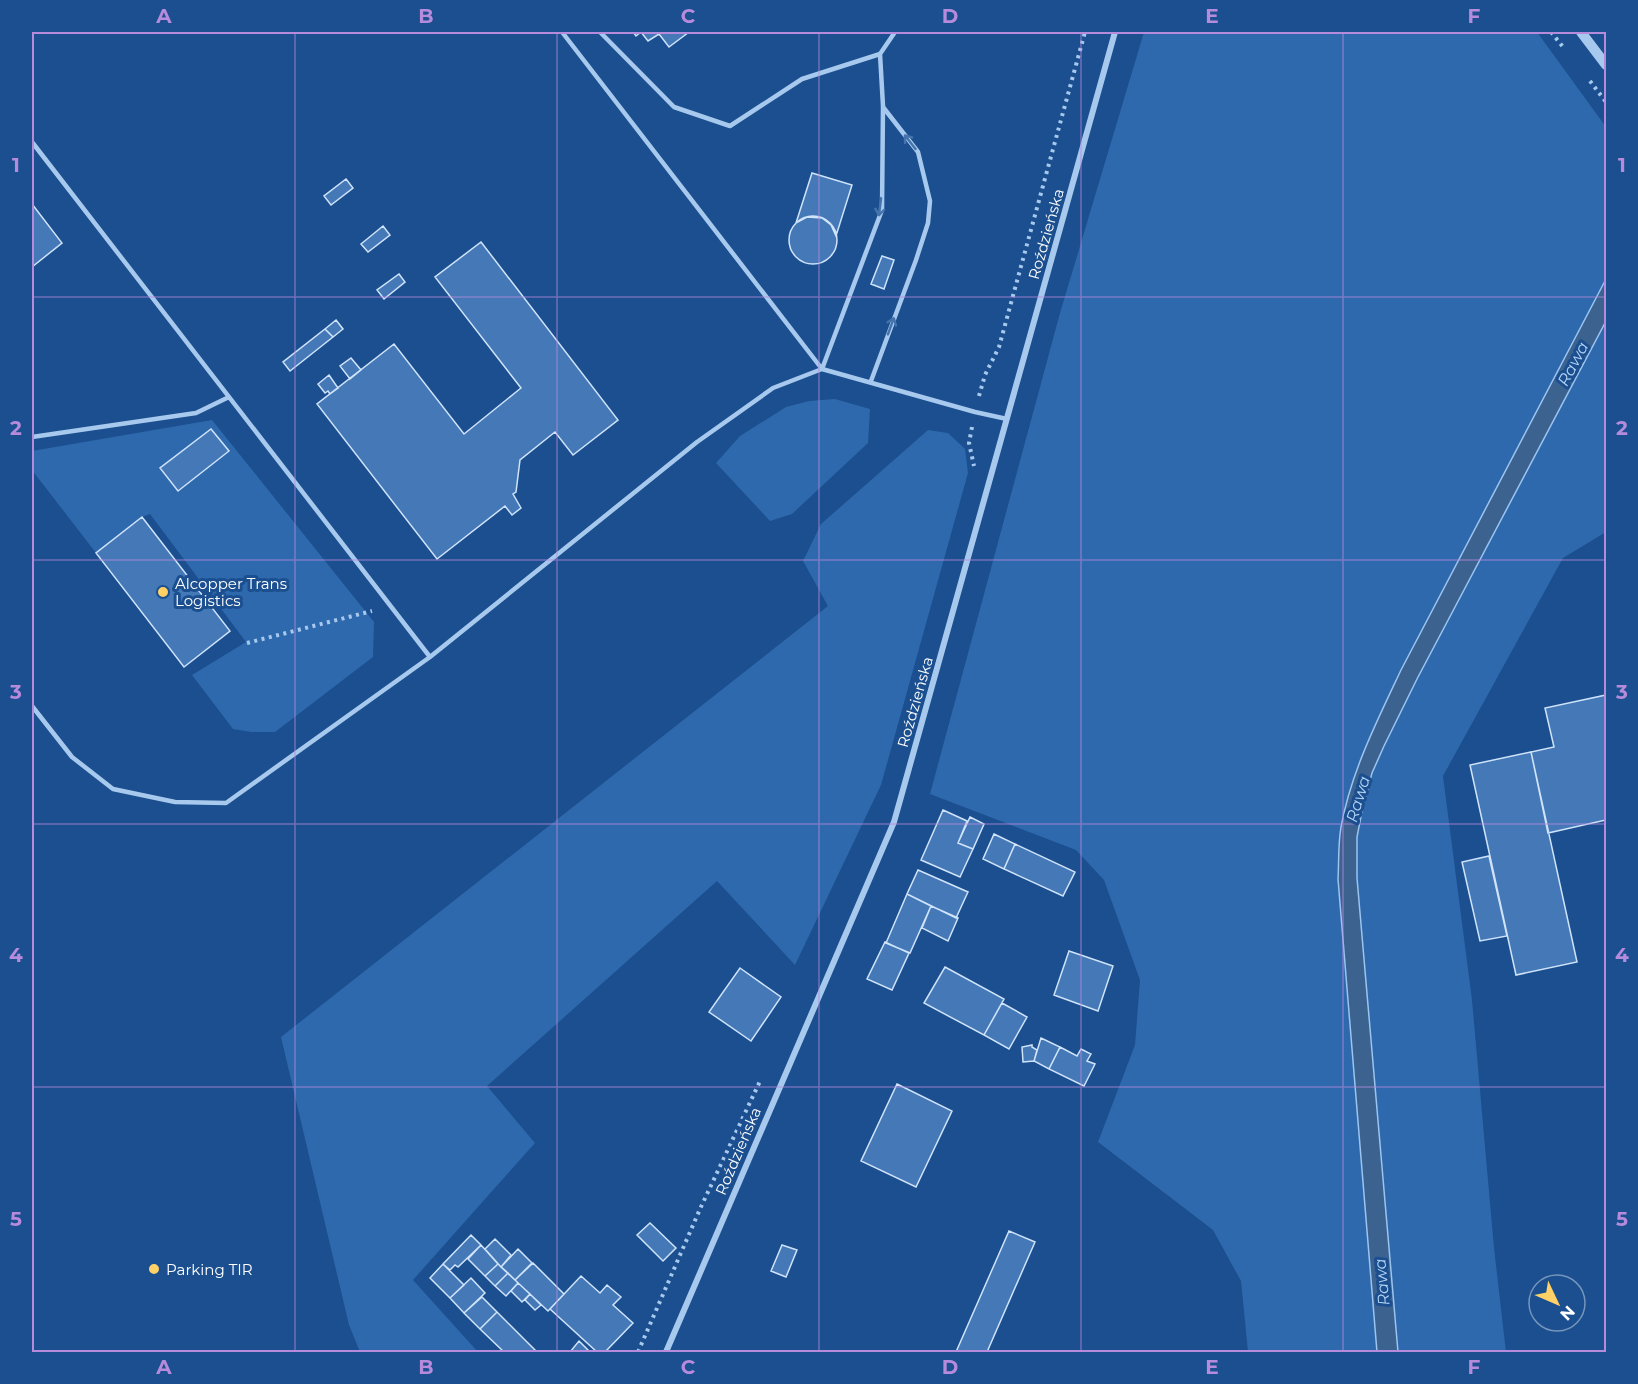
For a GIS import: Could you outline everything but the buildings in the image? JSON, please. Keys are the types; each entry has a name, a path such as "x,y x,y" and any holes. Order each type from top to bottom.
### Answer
{"street":[{"name":"Roździeńska","path":"666,1353 894,822 1115,32"},
{"path":"1581,32 1606,65"}],"lane":[{"path":"561,32 822,369"},
{"path":"600,32 674,107 730,126 802,79 880,54"},
{"path":"822,369 882,210 883,106 880,54 895,32"},
{"path":"871,381 916,260 928,223 930,201 918,152 883,106"},
{"path":"32,142 430,657"},
{"path":"32,706 72,757 113,789 175,802 226,803 430,657 697,442 773,388 822,369 1007,419"},
{"path":"32,437 196,413 229,397"}],"path":[{"path":"976,476 969,442 975,412 985,375 999,347 1085,32"},
{"path":"247,643 390,606"},
{"path":"638,1353 700,1209 766,1069"}],"shaded area":[{"path":"1144,32 1537,32 1606,127 1606,532 1563,558 1443,776 1472,1000 1494,1248 1506,1352 1248,1352 1241,1281 1213,1230 1098,1142 1135,1045 1140,980 1104,880 1076,850 930,794 1060,313"},
{"path":"835,399 870,409 868,443 792,514 770,521 716,463 740,436 786,407 809,401"},
{"path":"212,420 374,622 373,657 275,732 233,729 192,675 246,642 150,514 142,517 96,553 32,470 32,451"},
{"path":"928,430 948,433 965,449 968,473 881,785 795,965 717,881 487,1086 535,1143 413,1280 478,1352 360,1352 349,1325 281,1037 828,606 803,561 821,524"}],"water":[{"name":"Rawa","path":"1606,279 1606,321 1417,679 1372,773 1362,811 1357,837 1357,878 1398,1352 1377,1352 1338,879 1339,846 1345,807 1358,767 1401,670"}],"place":[{"name":"Alcopper Trans Logistics","path":"163,592"},
{"name":"Parking TIR","path":"154,1269"}]}
